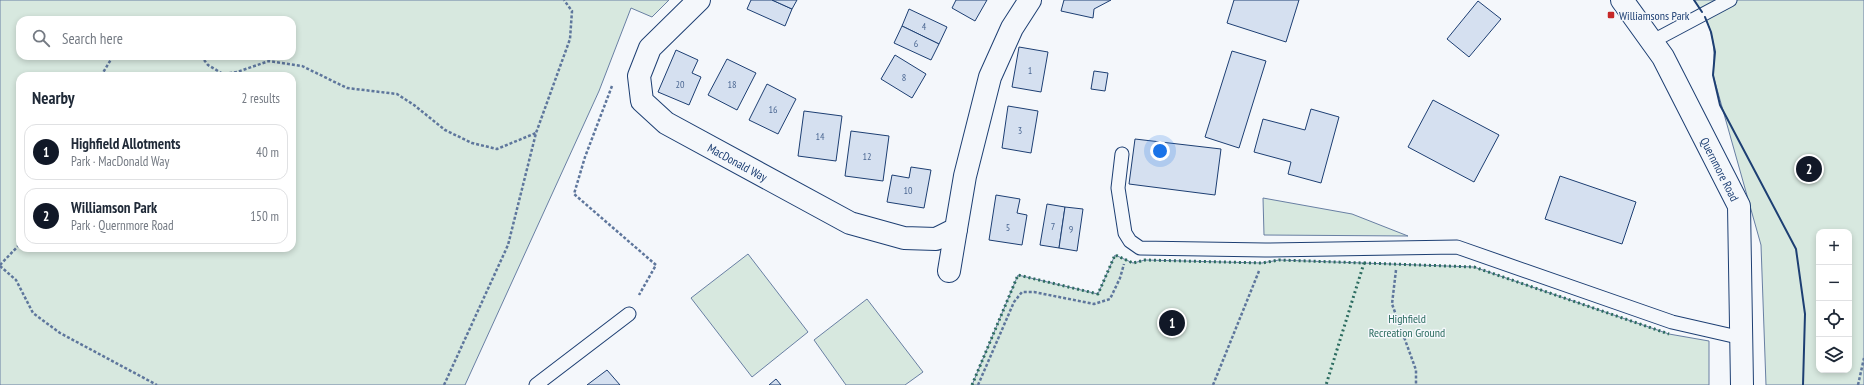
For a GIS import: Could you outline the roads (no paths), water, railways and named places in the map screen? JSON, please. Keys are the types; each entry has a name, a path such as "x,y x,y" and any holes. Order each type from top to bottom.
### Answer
{"street":[{"name":"MacDonald Way","path":"699,0 650,48 639,76 642,101 666,123 850,223 904,238 936,239 956,229"},
{"path":"949,271 965,176 990,77 1012,28 1030,0"},
{"name":"Quernmore Road","path":"1622,0 1653,41 1663,57 1739,206 1742,385"}],"lane":[{"path":"1653,41 1730,0"},
{"path":"1122,154 1118,188 1125,233 1130,241 1140,248 1265,250 1457,247 1672,322 1742,338"},
{"path":"536,385 629,314"}],"place":[{"name":"Williamsons Park","path":"1611,15"},
{"name":"Williamson Park","path":"1809,169"},
{"name":"Highfield Allotments","path":"1172,323"}],"park label":[{"name":"Highfield Recreation Ground","path":"1407,325"}]}
